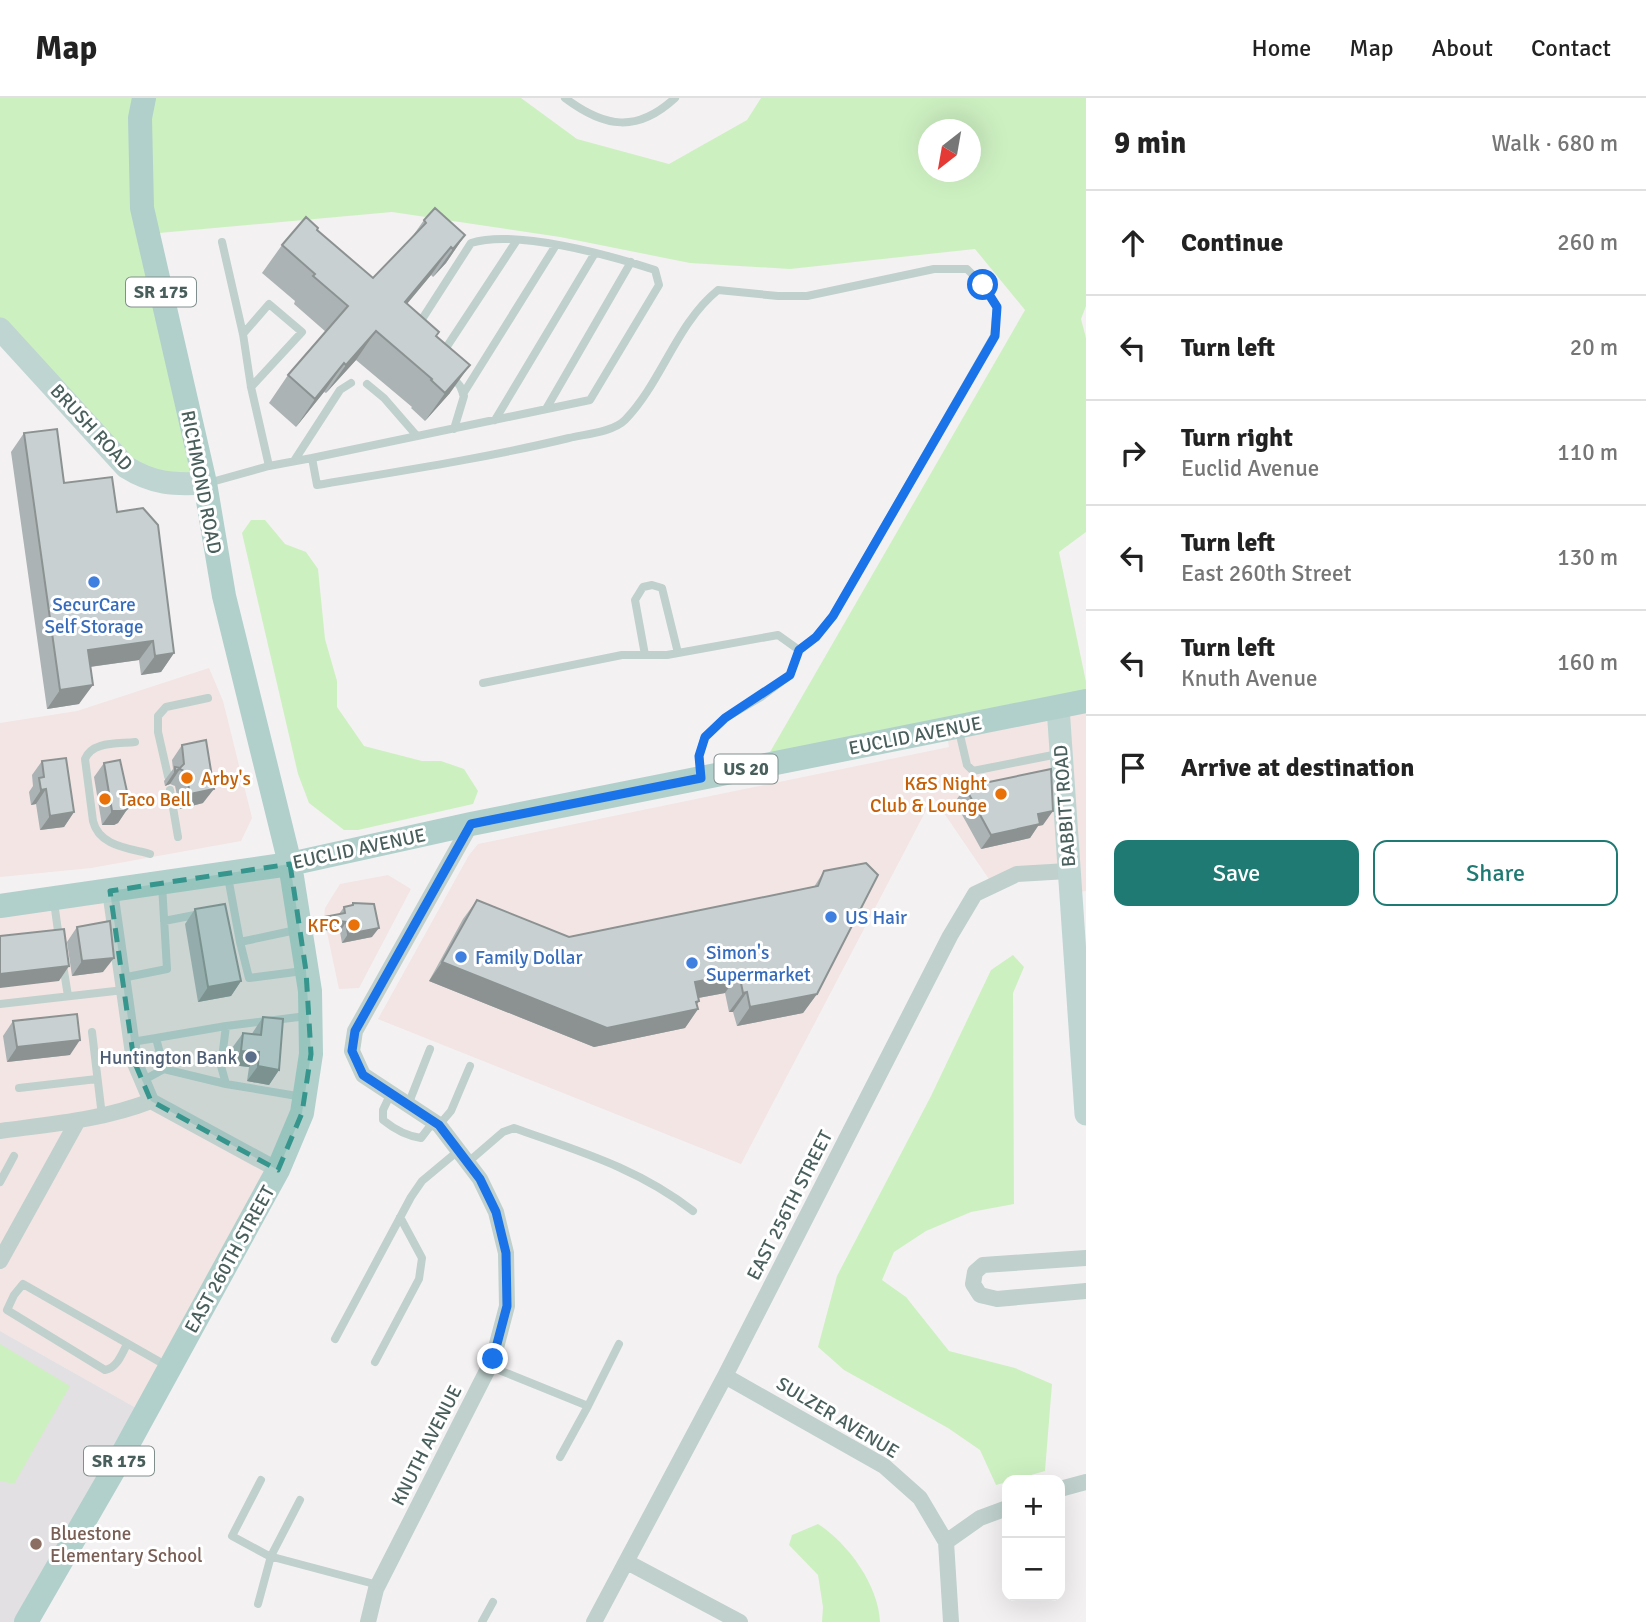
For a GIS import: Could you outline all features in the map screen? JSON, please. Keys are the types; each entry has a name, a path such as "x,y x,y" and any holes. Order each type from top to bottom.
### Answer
{"main road":[{"name":"RICHMOND ROAD","path":"144,98 141,118 142,208 205,483 224,596 290,864"},
{"name":"BRUSH ROAD","path":"0,329 126,467 142,477 174,485 205,483"},
{"name":"EUCLID AVENUE","path":"0,906 290,864 471,824 1086,701"},
{"name":"BABBITT ROAD","path":"1058,707 1071,865 1086,1114"},
{"name":"EAST 260TH STREET","path":"26,1622 278,1171 302,1113 311,1054 310,1016 290,864"}],"street":[{"name":"KNUTH AVENUE","path":"368,1622 379,1585 489,1366 507,1306 506,1253 496,1212 480,1179 436,1123 363,1075 352,1051 355,1031 471,824"},
{"name":"EAST 256TH STREET","path":"594,1622 725,1376 950,936 975,894 1017,874 1071,865"},
{"path":"110,891 134,1061 151,1101 278,1171"},
{"path":"0,1131 77,1122 125,1111 151,1101"},
{"path":"0,1261 10,1236 77,1122"},
{"path":"1086,1258 983,1265 975,1272 973,1284 980,1295 997,1299 1086,1291"},
{"name":"SULZER AVENUE","path":"725,1376 884,1466 920,1498 946,1542 951,1622"},
{"path":"1065,1488 1086,1482"},
{"path":"946,1542 980,1518 1002,1510"},
{"path":"626,1562 740,1622"}],"lane":[{"path":"565,98 600,118 629,123 646,120 675,98"},
{"path":"205,483 269,466 590,400 659,285 655,270 631,262 556,245 486,238 471,243 414,332"},
{"path":"437,363 517,240"},
{"path":"222,242 269,466"},
{"path":"454,429 463,394 556,245"},
{"path":"495,420 595,253"},
{"path":"546,409 631,262"},
{"path":"312,458 317,485 502,454 605,429 622,423 640,403 681,335 709,297 718,290 807,296 934,269 967,269 983,285 997,307 995,336 833,616 816,637 799,650 790,675 725,718 705,737 699,756 701,778"},
{"path":"243,334 269,304 302,332 251,387"},
{"path":"445,369 460,386 463,394"},
{"path":"294,461 340,390 351,383"},
{"path":"367,384 384,398 417,436"},
{"path":"645,655 635,600 643,587 652,585 662,588 678,653"},
{"path":"484,683 622,655 678,653 778,635 799,650"},
{"path":"168,776 158,732 158,716 166,708 208,698"},
{"path":"958,727 967,765 973,771 1061,753"},
{"path":"135,742 99,746 87,754 85,759 93,821 95,830 105,840 150,854"},
{"path":"170,790 178,837"},
{"path":"227,873 249,978 306,971"},
{"path":"0,1004 68,996 123,984 167,969 162,883"},
{"path":"54,899 60,943"},
{"path":"222,910 233,908"},
{"path":"164,921 211,912"},
{"path":"240,942 299,929"},
{"path":"62,956 68,996"},
{"path":"131,1042 226,1026 310,1016"},
{"path":"226,1026 221,1066 226,1084"},
{"path":"92,1032 102,1116"},
{"path":"156,1038 163,1069"},
{"path":"408,1105 430,1049"},
{"path":"390,1093 383,1110 383,1120 408,1135 421,1139 452,1111 470,1066"},
{"path":"141,1081 163,1069 226,1084 304,1097"},
{"path":"19,1088 97,1079"},
{"path":"335,1339 422,1181 514,1128 631,1171 656,1183 693,1211"},
{"path":"0,1182 14,1156"},
{"path":"375,1362 419,1279 422,1258 400,1217"},
{"path":"127,1344 115,1365 105,1370 3,1308 23,1284 170,1368"},
{"path":"560,1457 619,1344"},
{"path":"489,1366 588,1406"},
{"path":"261,1480 232,1536 271,1556 379,1585"},
{"path":"258,1604 271,1556 300,1500"},
{"path":"482,1622 493,1602"}],"highlighted area":[{"path":"290,864 306,971 311,1054 302,1113 278,1170 151,1101 134,1061 110,891"}],"shaded area":[{"path":"209,668 223,701 252,818 241,841 91,868 0,877 0,723 77,711"},
{"path":"1086,701 1086,891 1070,893 1068,872 993,885 933,797 741,1164 378,1019 469,855 478,844 949,747 946,729"},
{"path":"290,864 299,929 302,1113 145,1413 0,1331 0,906"},
{"path":"388,875 411,889 359,988 339,989 324,918 325,908 340,884"},
{"name":"Bluestone Elementary School","path":"0,1331 145,1413 26,1622 0,1622"}],"green space":[{"path":"0,98 521,98 577,139 669,164 747,120 761,98 1086,98 1086,306 1081,319 1086,338 1086,532 1059,552 1086,682 1086,701 762,766 1025,310 975,249 790,269 690,263 560,237 392,212 148,234 205,483 142,477 0,329"},
{"path":"251,520 265,520 285,544 306,552 318,569 325,639 337,681 337,707 364,746 422,761 441,761 464,769 478,791 473,804 358,830 344,830 309,803 298,774 242,533"},
{"path":"1013,955 1024,967 1013,993 1014,1204 971,1212 926,1231 894,1252 882,1280 906,1297 949,1351 1015,1368 1052,1384 1045,1471 1031,1475 1002,1475 1002,1483 996,1485 980,1450 948,1428 844,1370 818,1347 837,1276 931,1096 991,970"},
{"path":"0,1344 70,1386 14,1484 0,1481"},
{"path":"818,1524 840,1542 860,1567 874,1594 880,1622 822,1622 823,1607 818,1575 789,1545 792,1535"}],"building":[{"path":"435,208 465,235 453,249 451,247 405,302 439,332 436,336 470,365 445,393 376,331 346,365 344,363 315,399 288,375 348,306 282,245 306,217 317,230 373,278 426,223 424,220"},
{"path":"57,429 64,483 112,477 117,512 143,508 158,525 174,653 155,656 153,641 88,650 93,685 60,690 24,433"},
{"path":"206,740 214,789 190,794 186,772 180,769 175,771 175,767 180,768 184,764 182,745"},
{"path":"66,758 74,812 50,816 46,789 41,790 39,778 44,777 42,761"},
{"path":"120,760 128,808 124,811 112,811 104,763"},
{"path":"1051,769 1053,811 1038,814 1040,824 991,835 965,787"},
{"path":"866,863 878,875 817,994 750,1007 747,992 743,993 739,973 695,982 698,1009 607,1028 442,962 477,900 569,937 818,886 824,871"},
{"path":"353,903 374,904 379,928 348,934 346,922 324,919 345,913 344,907"},
{"path":"225,904 241,981 208,987 195,909"},
{"path":"110,921 114,958 82,961 77,927"},
{"path":"64,929 69,966 0,974 0,936"},
{"path":"77,1014 80,1040 17,1047 13,1021"},
{"path":"263,1017 283,1019 279,1070 258,1066 259,1052 241,1051 243,1033 261,1035"}],"place":[{"name":"SecurCare Self Storage","path":"94,582"},
{"name":"Arby's","path":"187,778"},
{"name":"K&S Night Club & Lounge","path":"1001,794"},
{"name":"Taco Bell","path":"105,799"},
{"name":"US Hair","path":"831,917"},
{"name":"KFC","path":"354,925"},
{"name":"Family Dollar","path":"461,957"},
{"name":"Simon's Supermarket","path":"692,963"},
{"name":"Huntington Bank","path":"251,1057"},
{"name":"Bluestone Elementary School","path":"36,1544"}],"route":[{"path":"493,1359 507,1306 506,1253 496,1212 480,1179 439,1125 363,1075 352,1051 355,1031 471,824 701,778 699,756 705,737 725,718 790,675 799,650 816,637 833,616 995,336 997,307 983,285"}]}
